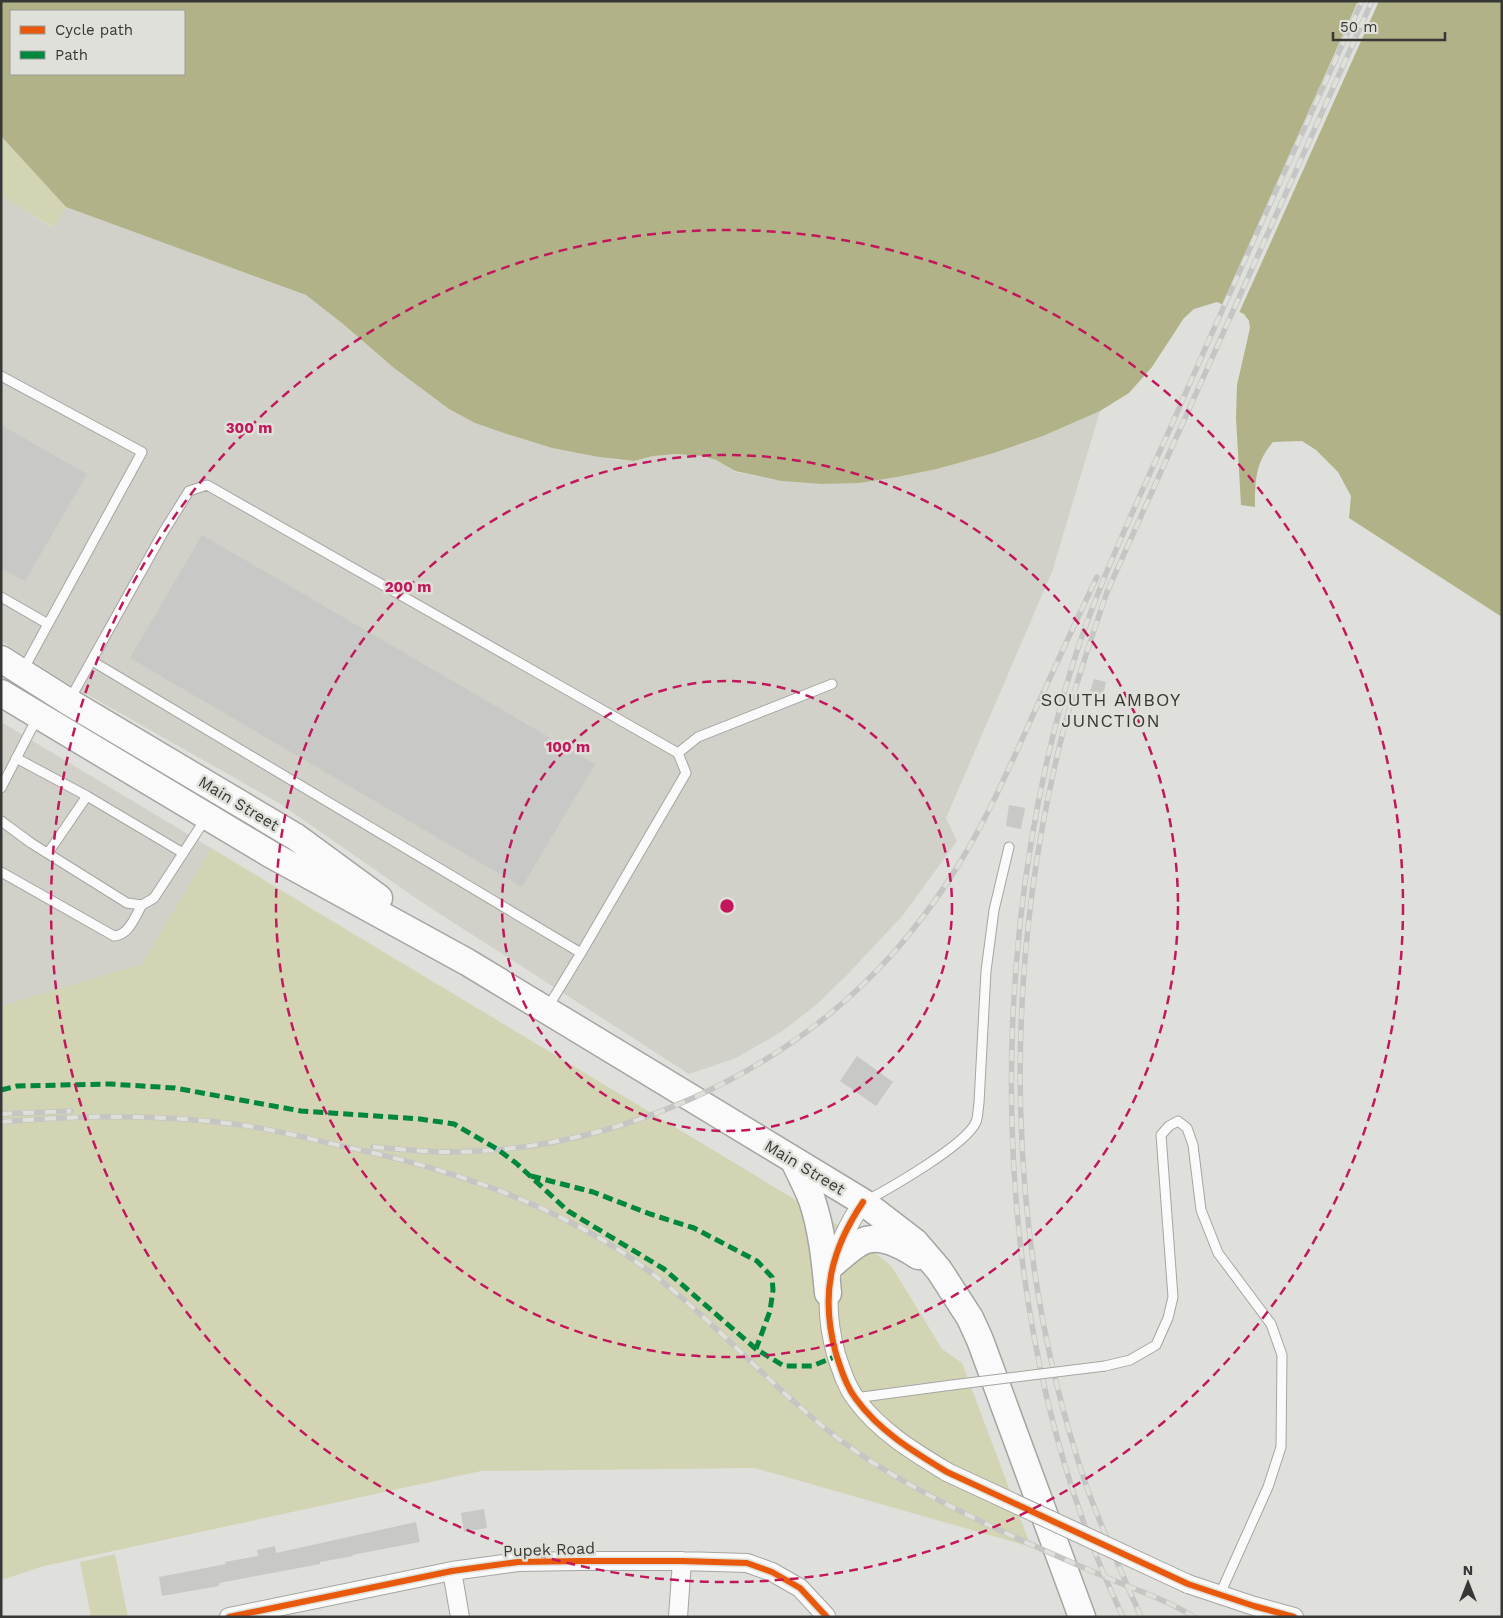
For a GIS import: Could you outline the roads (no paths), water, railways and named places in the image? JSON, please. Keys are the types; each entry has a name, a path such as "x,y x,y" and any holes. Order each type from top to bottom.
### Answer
{"main road":[{"name":"Main Street","path":"12,666 296,837 466,962"},
{"name":"Main Street","path":"1,693 207,817 466,962 546,1010 863,1202 915,1242 939,1270 970,1318 980,1340 1082,1617"},
{"path":"794,1161 811,1199 817,1221 822,1243 828,1292"},
{"path":"834,1263 866,1240 882,1240 904,1246 939,1270"}],"street":[{"path":"863,1202 852,1219 834,1263 828,1292 828,1314 831,1336 840,1367 855,1398 873,1419 917,1454 947,1472 1188,1584 1294,1617"},
{"path":"678,1617 682,1561"},
{"name":"Pupek Road","path":"229,1617 452,1571 518,1562 682,1561 747,1563 771,1572 800,1588 826,1616"},
{"path":"452,1571 460,1617"}],"lane":[{"path":"1,376 142,452 48,624 12,666"},
{"path":"69,702 164,530 189,491 207,484 678,753 686,773 546,1010"},
{"path":"1,597 48,624"},
{"path":"92,661 581,953"},
{"path":"678,753 698,737 832,684"},
{"path":"1,788 38,715"},
{"path":"16,758 87,796 183,853"},
{"path":"48,853 87,796"},
{"path":"1,872 114,936 121,935 126,932 142,905 154,898 207,817"},
{"path":"1,821 127,903 142,905"},
{"path":"863,1202 912,1174 966,1136 976,1122 979,1103 987,962 994,910 1009,847"},
{"path":"855,1398 1105,1366 1130,1360 1156,1344 1168,1318 1173,1297 1161,1135 1169,1126 1178,1121 1187,1128 1193,1145 1201,1210 1218,1253 1271,1324 1282,1355 1281,1447 1268,1487 1220,1594"}],"railway":[{"path":"1123,1617 1079,1510 1047,1396 1025,1279 1013,1160 1012,1039 1020,920 1038,803 1065,690 1087,621 1129,521 1362,1"},
{"path":"1141,1617 1105,1535 1086,1485 1059,1393 1039,1299 1026,1204 1021,1108 1022,1012 1029,916 1043,821 1064,728 1107,592 1372,1"},
{"path":"373,1147 444,1152 507,1149 570,1139 632,1122 691,1099 749,1070 802,1035 852,995 896,950 952,875 980,828 1097,577"},
{"path":"1,1114 71,1111"},
{"path":"1,1122 91,1117 152,1117 241,1125 267,1129 419,1164 490,1187 525,1201 593,1234 658,1278 810,1415 841,1441 875,1464 930,1496 987,1524 1161,1600 1194,1617"}],"district":[{"name":"SOUTH AMBOY JUNCTION","path":"1111,710"}]}
